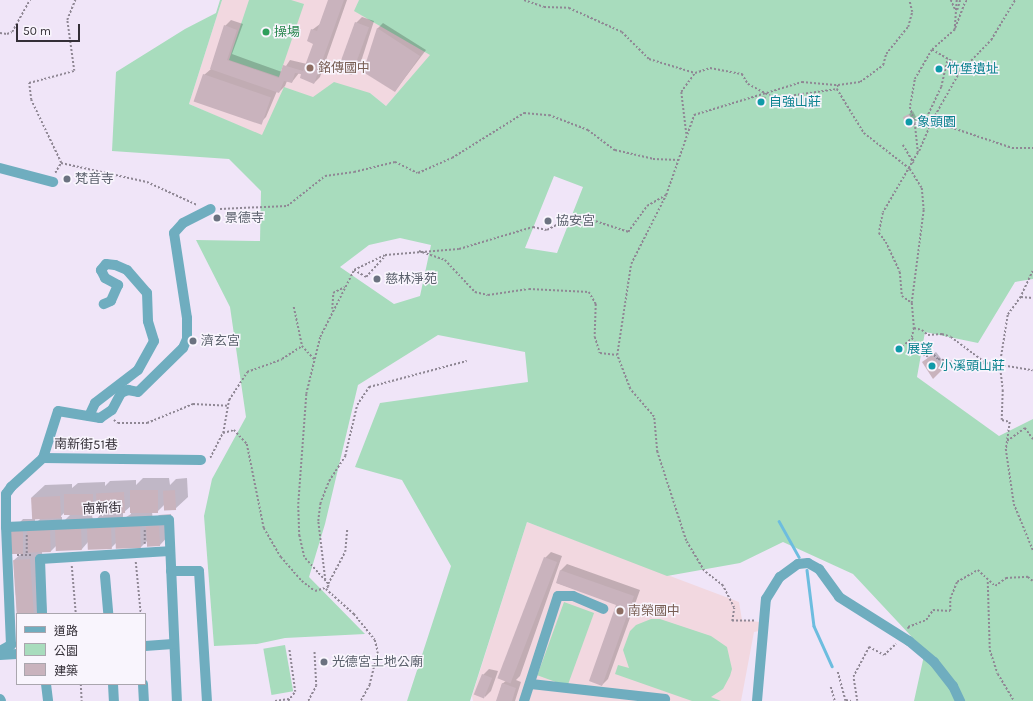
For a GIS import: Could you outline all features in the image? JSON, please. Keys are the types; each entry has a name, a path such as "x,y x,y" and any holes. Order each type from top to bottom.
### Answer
{"lane":[{"path":"0,168 51,182"},
{"path":"43,458 58,411 100,418 112,410 121,393 128,390 138,392 183,348 187,339 187,318 174,232 183,223 212,209"},
{"path":"89,416 94,403 138,370 154,341 148,321 147,293 128,270 116,265 106,264 101,270 105,278 118,285 110,301 104,304"},
{"name":"南新街51巷","path":"0,651 11,645 6,494 43,458 201,460"},
{"name":"南新街","path":"6,527 169,520 173,644 177,701"},
{"path":"42,613 40,559 169,551"},
{"path":"757,701 766,600 780,578 798,564 808,563 819,569 839,598 910,641 934,662 953,686 960,701"},
{"path":"171,571 200,571 207,701"},
{"path":"105,576 108,613"},
{"path":"524,701 558,596 573,596 603,609"},
{"path":"146,646 173,644"},
{"path":"0,655 16,654"},
{"path":"530,684 666,699"},
{"path":"46,685 48,701"},
{"path":"113,685 114,701"},
{"path":"142,685 144,701"}],"path":[{"path":"0,33 7,34 12,32 30,0"},
{"path":"61,163 31,100 29,83 74,71 67,20 74,0"},
{"path":"524,0 544,7 569,8 622,32 649,59 695,73"},
{"path":"764,620 732,621 734,608 723,586 704,571 686,541 657,452 654,416 630,389 617,355 631,264 666,195 694,115 802,82 838,85 860,82 883,65 886,54 908,27 912,12 909,0"},
{"path":"951,0 956,12"},
{"path":"954,30 957,0"},
{"path":"956,12 960,0"},
{"path":"918,152 915,123 910,107 915,80 932,50 954,30 965,2 968,0"},
{"path":"912,303 902,296 900,272 886,242 879,233 883,213 914,163 929,126 959,73 991,40 1015,0"},
{"path":"932,50 947,59 959,73"},
{"path":"923,125 941,87 947,59"},
{"path":"686,136 681,92 695,73 710,68 742,74 748,84 774,98 794,97 837,90"},
{"path":"838,85 837,90 864,133 910,169 922,188 924,210 912,303 914,328 912,338 899,349"},
{"path":"212,209 227,211 287,206 325,176 354,172 395,162 418,173 452,158 524,113 549,115 588,130 615,150 653,159 679,160"},
{"path":"932,121 1012,148 1033,148"},
{"path":"915,123 929,126"},
{"path":"902,145 914,163"},
{"path":"51,182 61,163"},
{"path":"61,163 147,182 200,206"},
{"path":"328,584 304,557 299,536 298,504 306,394 320,337 332,310 354,270 385,255 417,251 459,249 534,227 547,230 560,223 592,220 628,232 647,206 666,195"},
{"path":"417,251 445,260 475,292 488,295 530,289 589,292 596,304 596,337 600,353 617,355"},
{"path":"354,270 366,277 385,255"},
{"path":"1033,271 1021,297 1008,315 1000,365 1003,390 1002,420 1010,422 1006,449 1014,504 1033,550"},
{"path":"332,310 333,293 345,287"},
{"path":"1021,297 1033,298"},
{"path":"294,307 302,346 314,359"},
{"path":"914,328 922,330 928,335 942,334 951,337 986,362"},
{"path":"912,338 926,356 931,352 938,359 963,364 986,362 1033,370"},
{"path":"201,460 210,458 224,433 228,400 247,372 282,359 302,346"},
{"path":"324,580 318,521 320,504 329,481 345,456 357,406 368,388 467,361"},
{"path":"106,414 118,423 147,423 193,404 228,406"},
{"path":"1007,441 1025,428 1033,439"},
{"path":"224,433 234,430 248,444 264,528 281,556 302,581 315,591 326,589"},
{"path":"144,520 146,552"},
{"path":"27,525 28,555"},
{"path":"326,589 345,552 347,530"},
{"path":"7,556 40,554 40,559"},
{"path":"138,569 140,613"},
{"path":"910,641 908,627 926,620 934,610 950,610 950,599 957,582 978,570 988,582 995,586 1006,578 1028,577 1033,581"},
{"path":"73,571 76,613"},
{"path":"988,582 990,650 998,674 1014,701"},
{"path":"326,589 354,614 375,640 378,652 370,685 361,701"},
{"path":"857,701 853,677 869,647 884,655 901,639 898,635"},
{"path":"275,701 288,700 295,692 289,649"},
{"path":"308,701 316,686 314,651"},
{"path":"838,672 846,701 851,701"},
{"path":"81,685 82,701"},
{"path":"831,687 835,701"}],"shaded area":[{"name":"銘傳國中","path":"222,0 359,0 355,11 431,55 386,106 370,93 262,136 189,104"},
{"name":"南榮國中","path":"527,522 739,602 742,620 760,622 759,631 754,632 741,701 473,701 472,696"}],"green space":[{"path":"220,0 222,0 189,104 262,135 284,87 313,97 334,82 370,93 386,106 430,55 354,11 359,0 1033,0 1033,279 1015,282 978,343 925,332 917,377 999,436 1033,419 1033,701 914,701 925,651 853,574 783,542 740,563 667,576 527,522 470,701 407,701 451,566 402,480 355,467 380,403 528,382 525,352 438,335 358,385 325,524 309,577 365,634 285,638 257,644 214,646 204,516 212,479 246,417 230,307 196,240 260,241 261,191 229,159 112,151 116,72 185,29 216,13","holes":["554,176 583,187 557,253 525,248","400,238 431,245 420,296 394,304 340,267 369,245"]},
{"name":"操場","path":"249,0 291,0 304,4 279,77 229,60"},
{"path":"564,602 594,613 567,686 537,675"},
{"path":"651,619 660,619 711,636 727,647 732,669 730,676 723,689 711,697 721,701 692,701 615,674 618,665 629,668 623,650 630,631 636,625"},
{"path":"285,645 293,691 271,695 263,649"}],"building":[{"path":"328,0 344,0 314,84 300,78 301,74 295,73 292,83 284,81 279,93 210,69 224,25 237,30 227,60 279,78 283,65 303,71 313,44 307,41 311,29 317,31"},
{"path":"355,22 369,27 352,75 338,70"},
{"path":"377,28 420,56 395,92 363,72"},
{"path":"203,74 271,97 262,125 194,101"},
{"name":"自強山莊","path":"759,97 765,98 764,107 758,106"},
{"name":"象頭園","path":"909,114 915,126 909,129 903,117"},
{"name":"小溪頭山莊","path":"932,355 943,369 933,379 922,362"},
{"path":"130,490 158,490 158,513 130,513"},
{"path":"175,490 176,510 164,511 163,491"},
{"path":"124,492 125,513 97,514 96,493"},
{"path":"64,494 93,494 93,515 64,515"},
{"path":"60,496 61,518 32,519 31,498"},
{"path":"140,524 141,548 116,549 115,525"},
{"path":"111,526 112,549 88,550 87,527"},
{"path":"159,526 160,546 147,547 146,527"},
{"path":"81,527 82,550 56,551 55,528"},
{"path":"50,529 51,552 28,553 27,530"},
{"path":"10,531 23,531 23,554 10,554"},
{"path":"544,557 557,562 510,683 497,678"},
{"path":"30,559 34,613 17,613 13,560"},
{"path":"560,570 634,596 602,686 589,681 616,605 556,583"},
{"path":"482,674 492,678 484,699 474,694"},
{"path":"502,683 516,688 512,701 496,701"}],"waterway":[{"path":"779,521 799,557"},
{"path":"807,570 814,626 832,666"}],"place":[{"name":"操場","path":"266,32"},
{"name":"銘傳國中","path":"310,68"},
{"name":"竹堡遺址","path":"939,69"},
{"name":"自強山莊","path":"761,102"},
{"name":"象頭園","path":"909,122"},
{"name":"梵音寺","path":"67,179"},
{"name":"景德寺","path":"217,218"},
{"name":"協安宮","path":"548,221"},
{"name":"慈林淨苑","path":"377,279"},
{"name":"濟玄宮","path":"193,341"},
{"name":"展望","path":"899,349"},
{"name":"小溪頭山莊","path":"932,366"},
{"name":"南榮國中","path":"620,611"},
{"name":"光德宮土地公廟","path":"324,662"}]}
